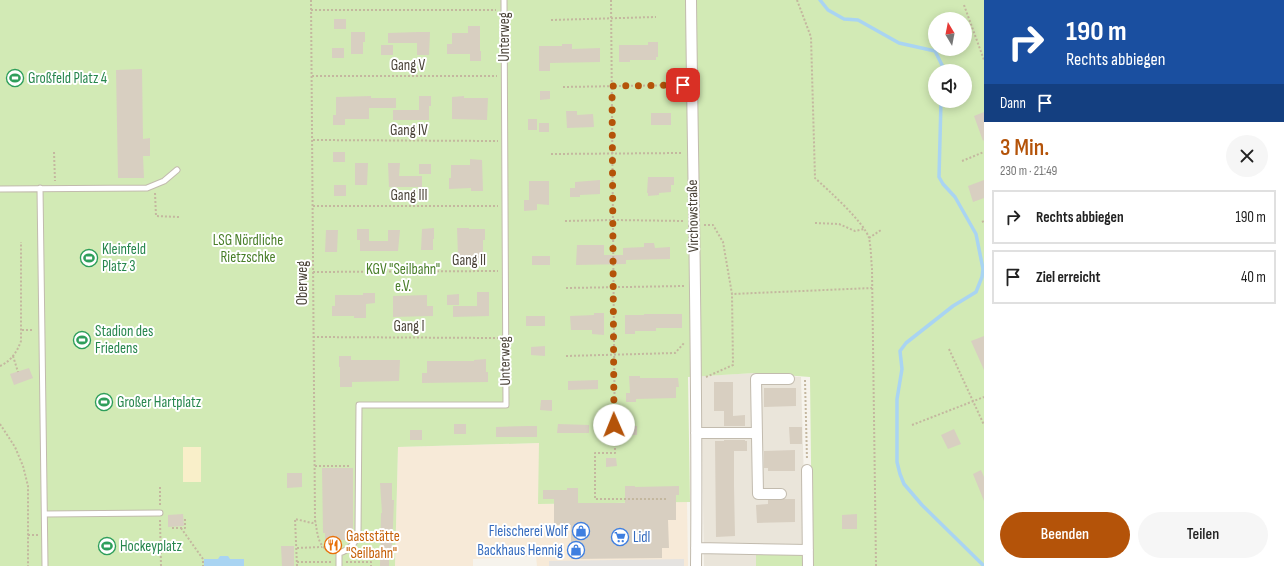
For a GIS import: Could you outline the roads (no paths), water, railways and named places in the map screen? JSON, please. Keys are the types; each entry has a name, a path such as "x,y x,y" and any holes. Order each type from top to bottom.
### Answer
{"street":[{"name":"Virchowstraße","path":"691,0 689,223 695,330 696,566"},
{"path":"781,494 758,494 756,379 789,379"},
{"path":"696,433 757,433"},
{"path":"807,470 808,566"},
{"path":"696,548 808,550"}],"lane":[{"name":"Unterweg","path":"339,566 339,553 347,550 357,537 359,405 506,404 504,0"},
{"path":"0,189 147,188 164,181 177,170"},
{"path":"40,188 45,566"},
{"path":"45,514 160,513"}],"water":[{"path":"220,556 228,556 230,559 244,559 244,566 204,566 204,559 218,559"}],"waterway":[{"path":"820,0 828,10 844,19 858,20 899,43 935,51 942,64"},
{"path":"941,108 939,177 943,184 955,197 976,234 983,269 982,277 976,292 953,306 906,343 900,351 902,369 897,399 897,462 904,484 922,505 984,566"}],"place":[{"name":"Großfeld Platz 4","path":"15,78"},
{"name":"Kleinfeld Platz 3","path":"89,258"},
{"name":"Stadion des Friedens","path":"82,340"},
{"name":"Großer Hartplatz","path":"104,402"},
{"name":"Fleischerei Wolf","path":"581,531"},
{"name":"Lidl","path":"620,537"},
{"name":"Gaststätte \"Seilbahn\"","path":"333,545"},
{"name":"Hockeyplatz","path":"107,546"},
{"name":"Backhaus Hennig","path":"576,550"}],"park label":[{"name":"LSG Nördliche Rietzschke","path":"248,248"},
{"name":"KGV \"Seilbahn\" e.V.","path":"403,278"}]}
